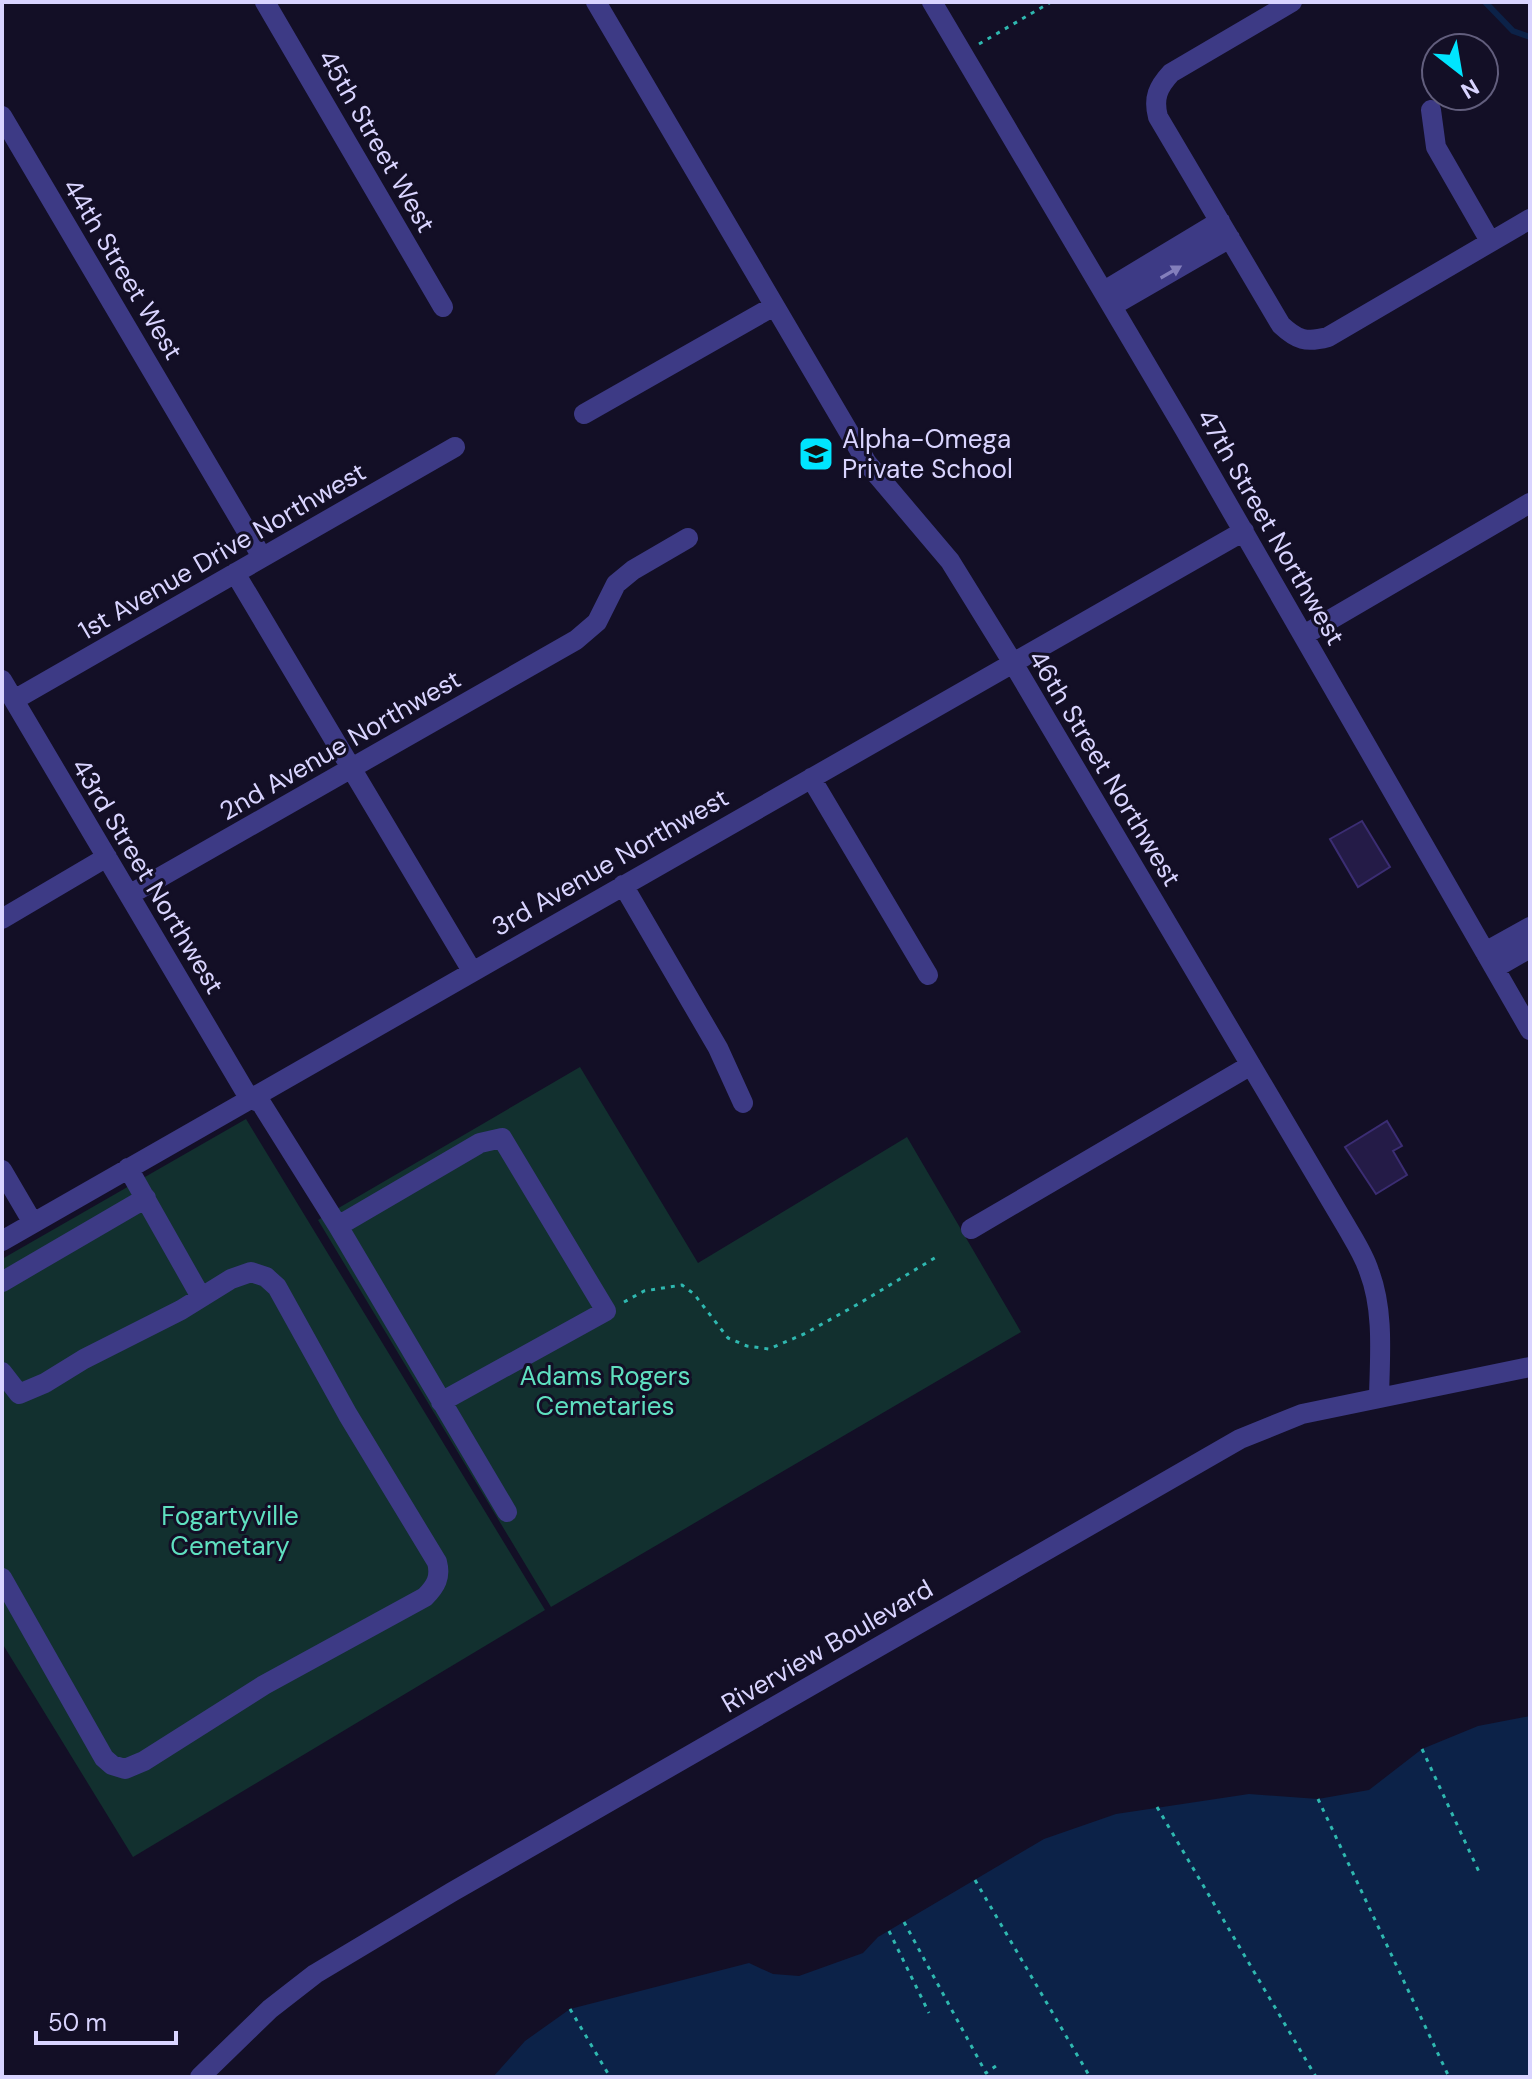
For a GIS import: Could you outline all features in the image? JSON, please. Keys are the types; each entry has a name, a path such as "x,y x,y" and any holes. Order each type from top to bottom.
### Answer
{"street":[{"name":"45th Street West","path":"265,2 443,307"},
{"name":"46th Street Northwest","path":"596,2 867,463 950,561 1013,663 1369,1269 1379,1314 1379,1396"},
{"name":"47th Street Northwest","path":"932,2 1244,531 1530,1030"},
{"path":"1292,2 1171,73 1160,85 1156,101 1158,117 1281,325 1293,336 1309,342 1328,337 1530,219"},
{"path":"1431,112 1436,147 1490,241"},
{"name":"44th Street West","path":"2,116 262,557"},
{"path":"1108,298 1225,230"},
{"path":"584,414 774,306"},
{"name":"1st Avenue Drive Northwest","path":"14,700 455,447"},
{"path":"1304,635 1530,503"},
{"name":"3rd Avenue Northwest","path":"2,1241 1244,531"},
{"name":"2nd Avenue Northwest","path":"129,895 576,640 597,622 616,584 633,570 688,538"},
{"path":"235,573 472,971"},
{"name":"43rd Street Northwest","path":"2,680 249,1098 261,1103 338,1226 507,1512"},
{"path":"811,778 928,975"},
{"path":"2,919 107,857"},
{"path":"623,885 718,1048 743,1103"},
{"path":"1490,960 1530,927"},
{"path":"1490,960 1530,948"},
{"path":"971,1229 1251,1065"},
{"path":"338,1226 480,1143 502,1138 606,1311 441,1402"},
{"path":"128,1168 201,1297"},
{"path":"2,1170 33,1223"},
{"path":"2,1282 146,1198"},
{"path":"2,1372 19,1394 45,1383 231,1279 251,1272 266,1277 277,1287 440,1572 431,1591 264,1685 144,1761 125,1769 112,1765 104,1758 2,1578"},
{"name":"Riverview Boulevard","path":"200,2077 270,2009 315,1974 465,1884 1240,1439 1302,1414 1530,1367"}],"path":[{"path":"962,53 1051,2"},
{"path":"606,1311 644,1291 682,1285 694,1294 728,1338 747,1346 769,1349 860,1303 938,1256"},
{"path":"1422,1749 1480,1874"},
{"path":"1318,1799 1449,2077"},
{"path":"1157,1807 1316,2077"},
{"path":"975,1880 1090,2077"},
{"path":"904,1922 986,2073 1000,2063"},
{"path":"889,1931 929,2013"},
{"path":"570,2009 610,2077"}],"green space":[{"name":"Adams Rogers Cemetaries","path":"580,1067 698,1263 907,1137 1021,1332 551,1607 318,1220"},
{"name":"Fogartyville Cemetary","path":"246,1119 545,1610 133,1857 2,1643 2,1259"}],"water":[{"path":"1530,1716 1530,2077 493,2077 525,2041 570,2009 749,1963 773,1974 799,1976 863,1953 878,1937 1044,1839 1116,1814 1249,1794 1318,1799 1369,1790 1422,1749 1478,1726"}],"building":[{"path":"1362,821 1390,867 1358,887 1330,839"},
{"path":"1387,1121 1402,1146 1393,1151 1407,1175 1376,1194 1345,1147"}],"waterway":[{"path":"1485,2 1513,31 1530,37"}],"place":[{"name":"Alpha-Omega Private School","path":"816,454"}]}
